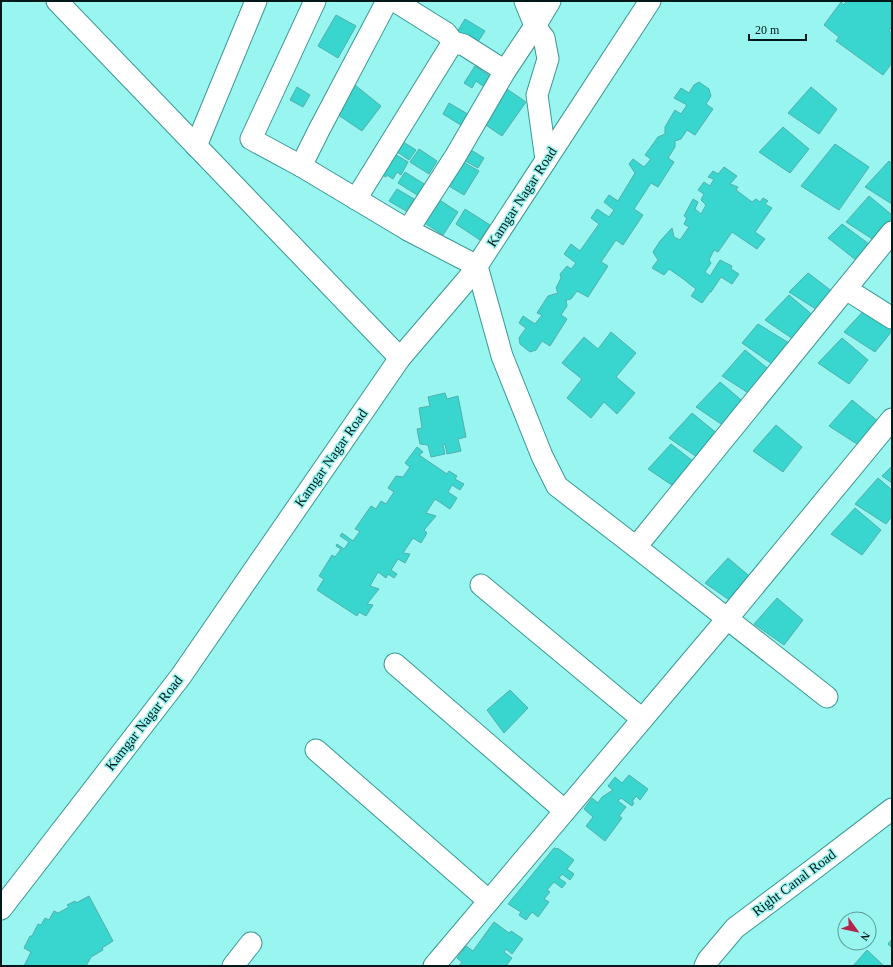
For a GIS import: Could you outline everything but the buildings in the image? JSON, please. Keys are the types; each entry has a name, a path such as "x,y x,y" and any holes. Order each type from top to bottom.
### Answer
{"street":[{"path":"57,1 400,358"},
{"path":"196,146 256,1"},
{"path":"315,1 251,139 301,166 408,230 477,266 502,356 542,456 557,486 827,697"},
{"path":"301,166 388,1"},
{"path":"395,1 446,33 453,42 464,45 505,71"},
{"path":"525,1 535,26 544,38 548,59 537,95 546,160"},
{"path":"408,230 455,157 505,71 550,1"},
{"name":"Kamgar Nagar Road","path":"1,909 181,676 400,358 471,276 650,1"},
{"path":"356,200 453,42"},
{"path":"636,547 892,232"},
{"path":"846,289 892,318"},
{"path":"434,966 727,619 892,419"},
{"path":"481,585 642,719"},
{"path":"395,664 565,811"},
{"path":"316,750 489,901"},
{"name":"Right Canal Road","path":"705,966 708,960 734,928 892,809"},
{"path":"233,966 251,943"}]}
